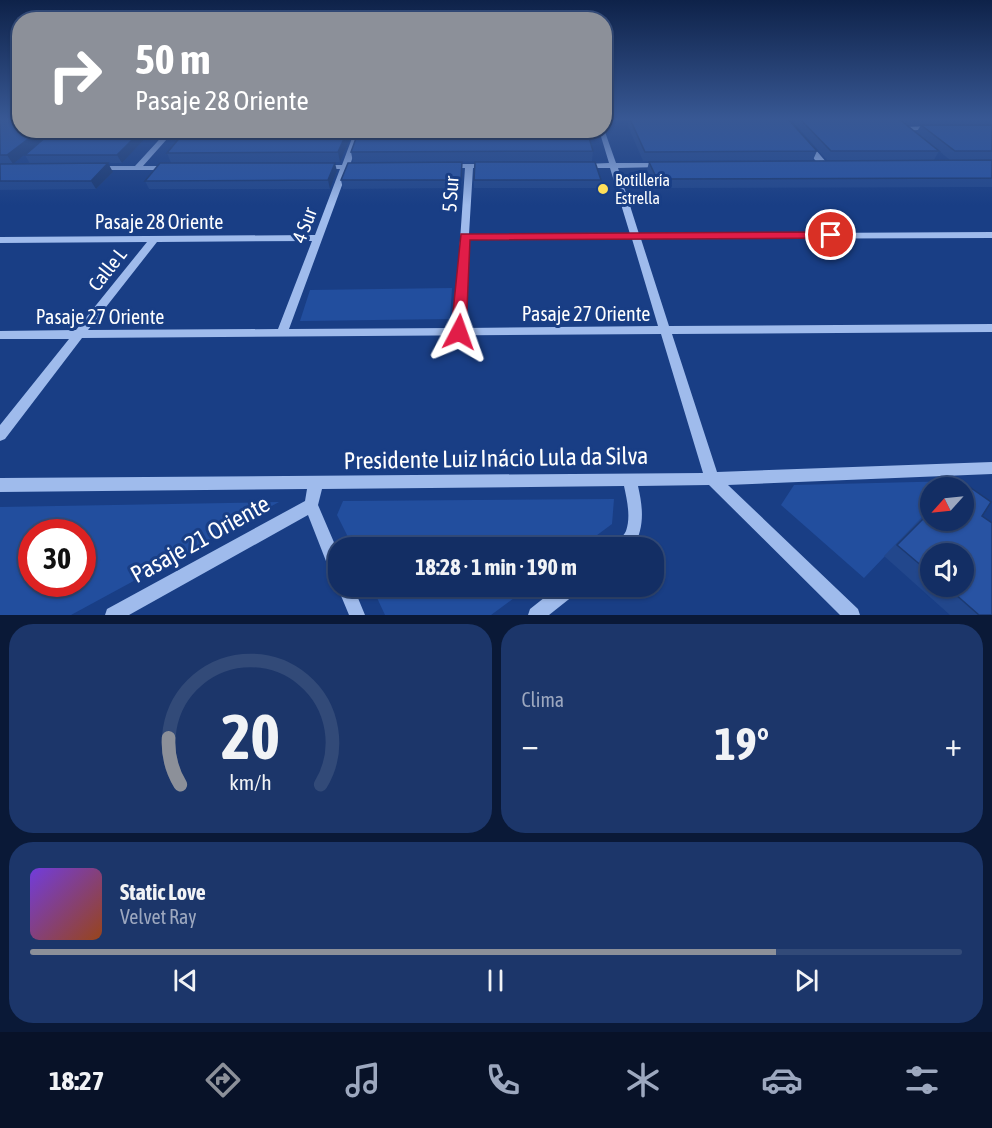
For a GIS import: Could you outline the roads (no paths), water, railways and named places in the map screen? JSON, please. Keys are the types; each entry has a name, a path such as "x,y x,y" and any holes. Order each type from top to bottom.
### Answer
{"street":[{"path":"137,168 156,148"},
{"name":"4 Sur","path":"282,333 352,148"},
{"path":"608,148 712,479 852,615"},
{"path":"809,148 824,165"},
{"path":"813,165 835,164"},
{"path":"577,166 670,165"},
{"path":"434,166 493,166"},
{"name":"5 Sur","path":"459,332 470,166"},
{"path":"93,168 184,167"},
{"path":"310,167 367,167"},
{"path":"465,237 992,235"},
{"name":"Pasaje 28 Oriente","path":"0,240 318,238"},
{"name":"Calle L","path":"0,435 154,239"},
{"name":"Pasaje 27 Oriente","path":"0,335 992,328"},
{"name":"Presidente Luiz Inácio Lula da Silva","path":"0,485 712,479 992,468"},
{"path":"630,480 636,521 631,537"},
{"path":"316,482 311,505 328,546"},
{"name":"Pasaje 21 Oriente","path":"113,615 311,505"},
{"path":"350,597 357,615"},
{"path":"536,615 558,597"}],"place":[{"name":"Botillería Estrella","path":"603,189"}]}
